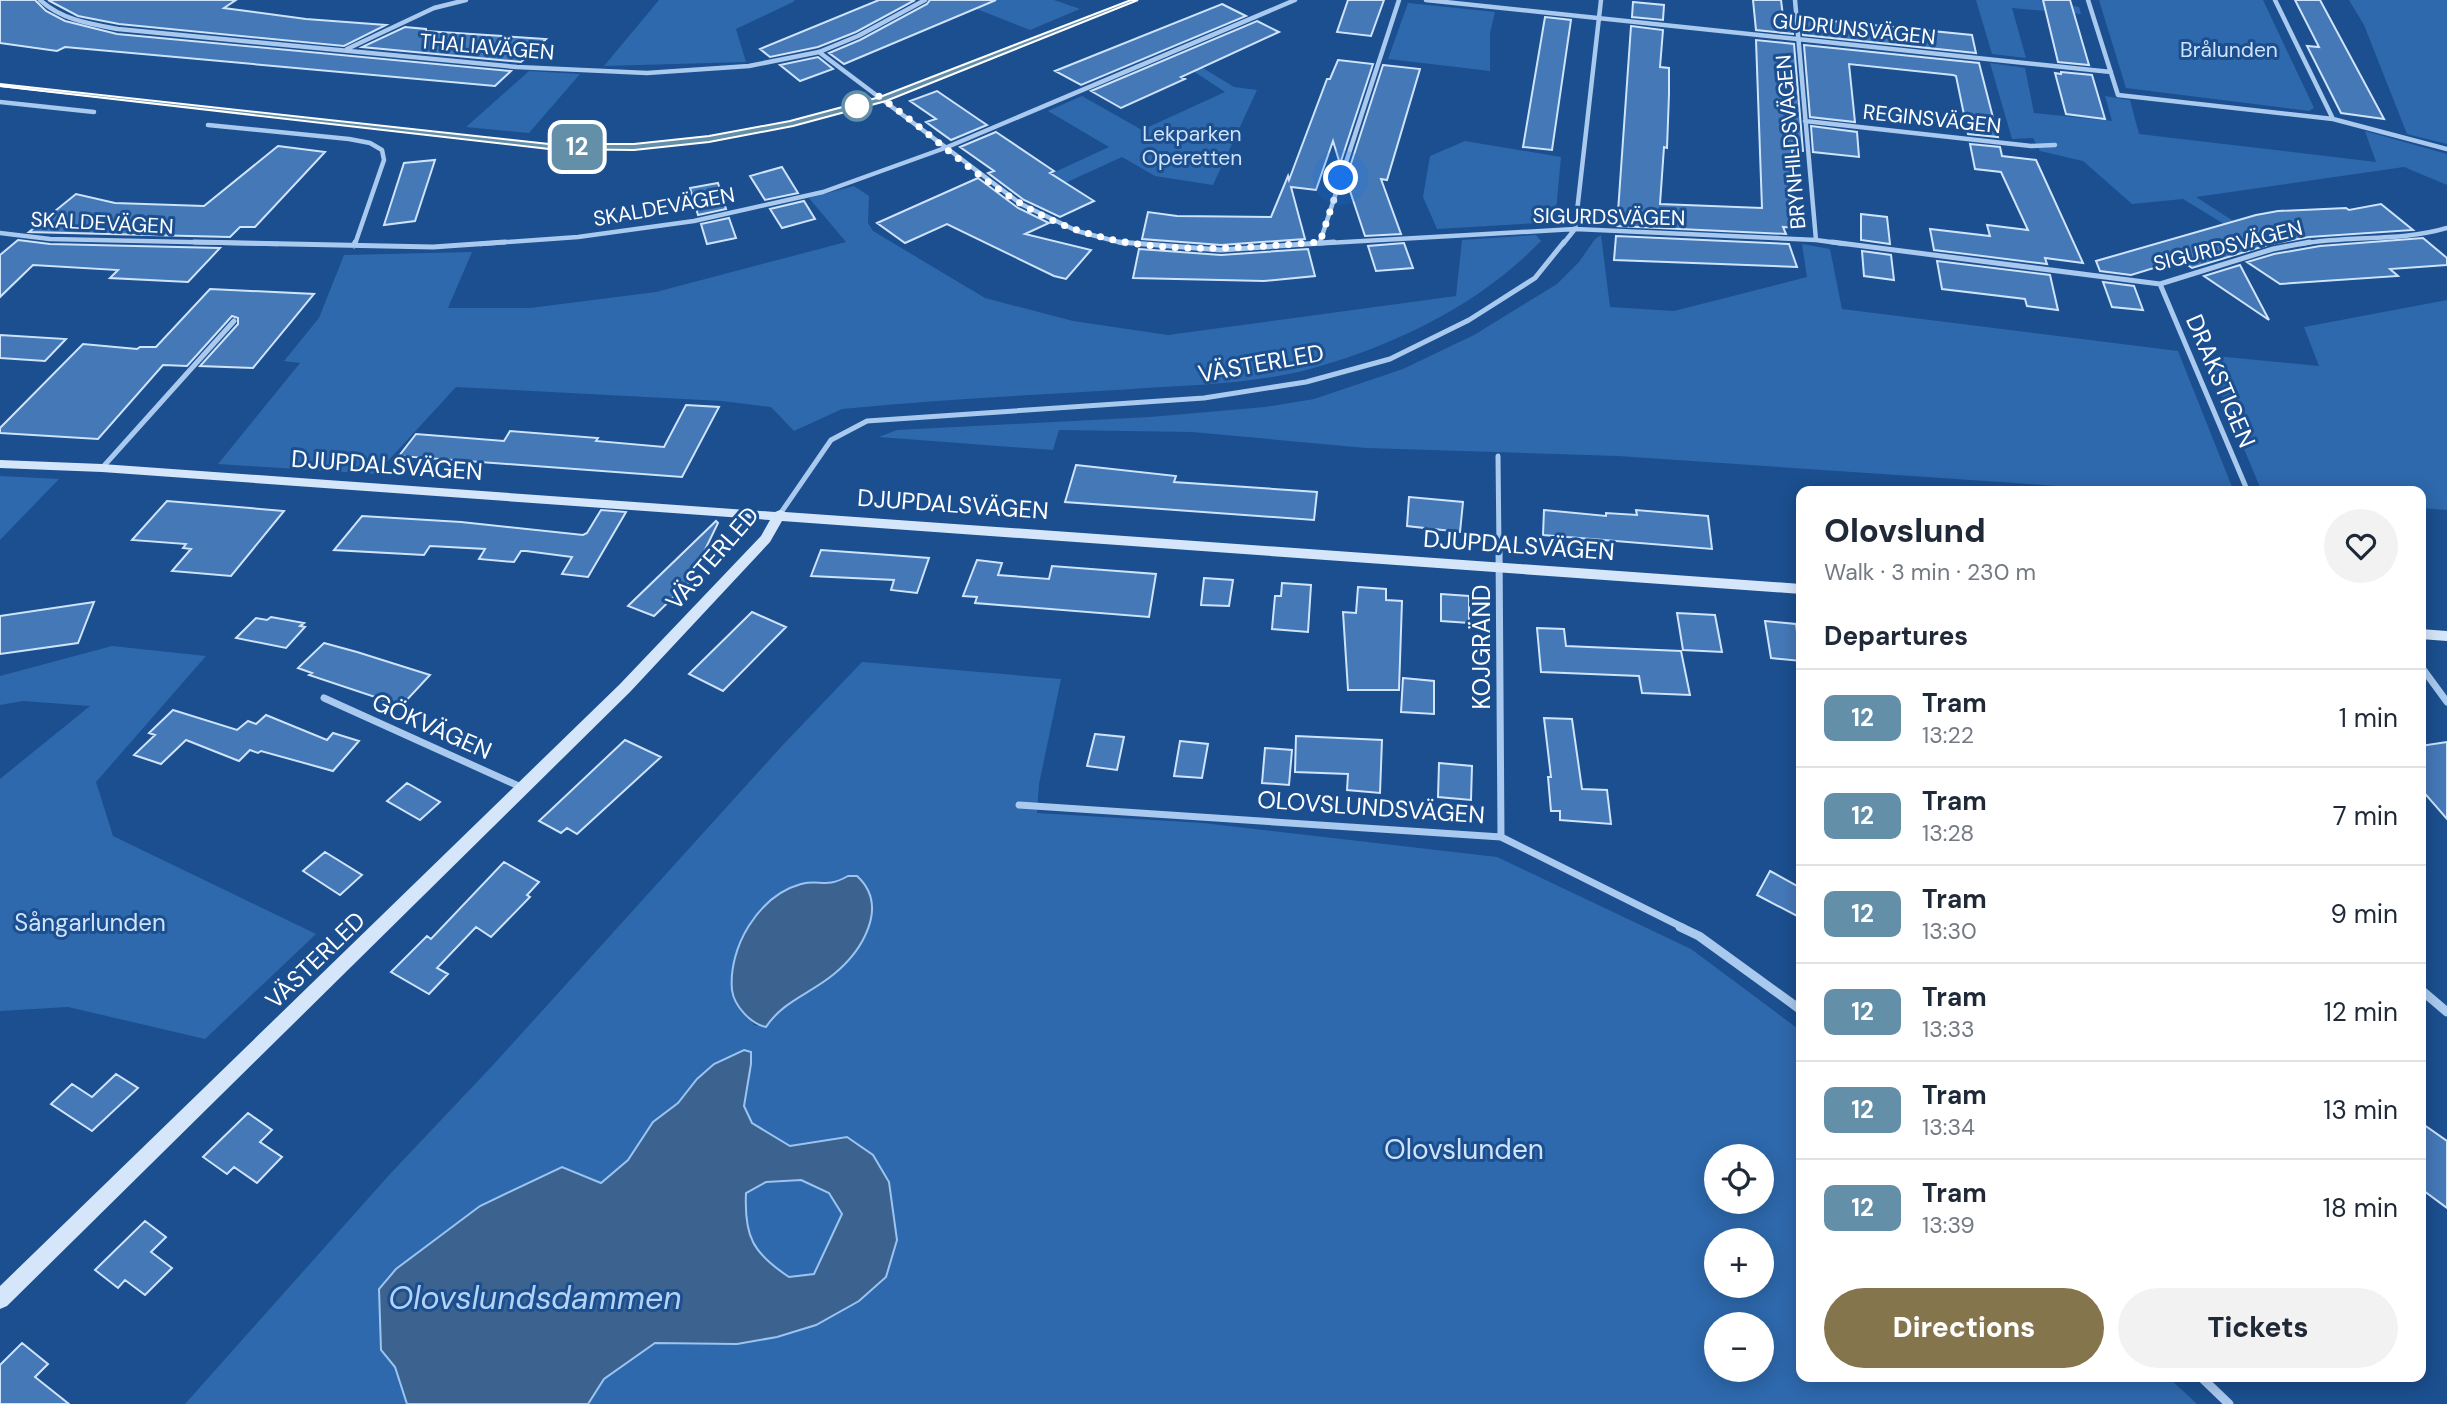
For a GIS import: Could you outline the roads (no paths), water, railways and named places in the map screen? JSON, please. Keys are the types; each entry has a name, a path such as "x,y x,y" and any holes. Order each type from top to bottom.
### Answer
{"street":[{"name":"THALIAVÄGEN","path":"40,0 49,8 76,21 118,29 347,49 532,69 647,73 749,66 819,52 858,36 925,0"},
{"path":"347,49 434,8 466,0"},
{"name":"SKALDEVÄGEN","path":"0,233 50,239 433,247 552,239 694,221 823,192 944,148 1295,0"},
{"path":"1320,242 1398,0"},
{"name":"GUDRUNSVÄGEN","path":"1426,0 2110,72"},
{"path":"1575,229 1601,0"},
{"name":"BRYNHILDSVÄGEN","path":"1795,0 1815,240"},
{"path":"2088,0 2118,95 2333,118 2447,149"},
{"path":"2276,0 2333,118"},
{"name":"SIGURDSVÄGEN","path":"819,52 1021,204 1077,231 1131,245 1221,250 1320,242 1575,229 1815,240 2160,284 2273,249 2320,240 2424,235 2447,228"},
{"path":"0,102 94,111"},
{"name":"REGINSVÄGEN","path":"1805,121 2031,146 2055,145"},
{"path":"208,125 349,139 382,150 384,160 354,246"},
{"name":"VÄSTERLED","path":"0,1299 625,688 766,539 831,440 867,421 1204,398 1306,382 1390,359 1464,323 1535,278 1575,229"},
{"name":"DRAKSTIGEN","path":"2160,284 2245,486"},
{"path":"102,468 234,321"},
{"name":"KOJGRÄND","path":"1498,456 1502,837"},
{"name":"DJUPDALSVÄGEN","path":"0,464 102,468 780,514 1796,589"},
{"path":"2426,634 2447,636"},
{"path":"2426,673 2447,702"},
{"name":"GÖKVÄGEN","path":"324,698 524,788"},
{"name":"OLOVSLUNDSVÄGEN","path":"1018,805 1502,837 1699,936 1796,1006"},
{"path":"2426,994 2447,1012"},
{"path":"2206,1382 2229,1404"}],"water":[{"path":"848,876 857,876 867,888 871,901 872,914 868,928 854,953 834,974 780,1011 766,1027 749,1018 733,996 732,974 735,957 749,926 759,912 786,890 801,884 834,882"},
{"name":"Olovslundsdammen","path":"744,1050 751,1052 744,1106 752,1123 790,1146 847,1137 873,1155 889,1182 897,1240 886,1277 859,1301 816,1325 777,1337 737,1344 655,1343 604,1379 588,1404 407,1404 395,1367 381,1350 379,1289 396,1269 480,1206 562,1167 601,1183 628,1160 653,1122 678,1103 697,1079 714,1064","holes":["801,1180 829,1193 842,1214 814,1274 789,1277 767,1260 753,1242 747,1221 746,1193 766,1182"]}],"tram line":[{"path":"0,86 549,146 633,147 709,139 790,124 883,99 1134,0"},
{"name":"12","path":"0,86 433,135 549,146 634,147 709,139 790,124 883,99 1134,0"}],"park label":[{"name":"Brålunden","path":"2229,50"},
{"name":"Lekparken Operetten","path":"1192,146"},
{"name":"Sångarlunden","path":"90,922"},
{"name":"Olovslunden","path":"1464,1149"}]}
